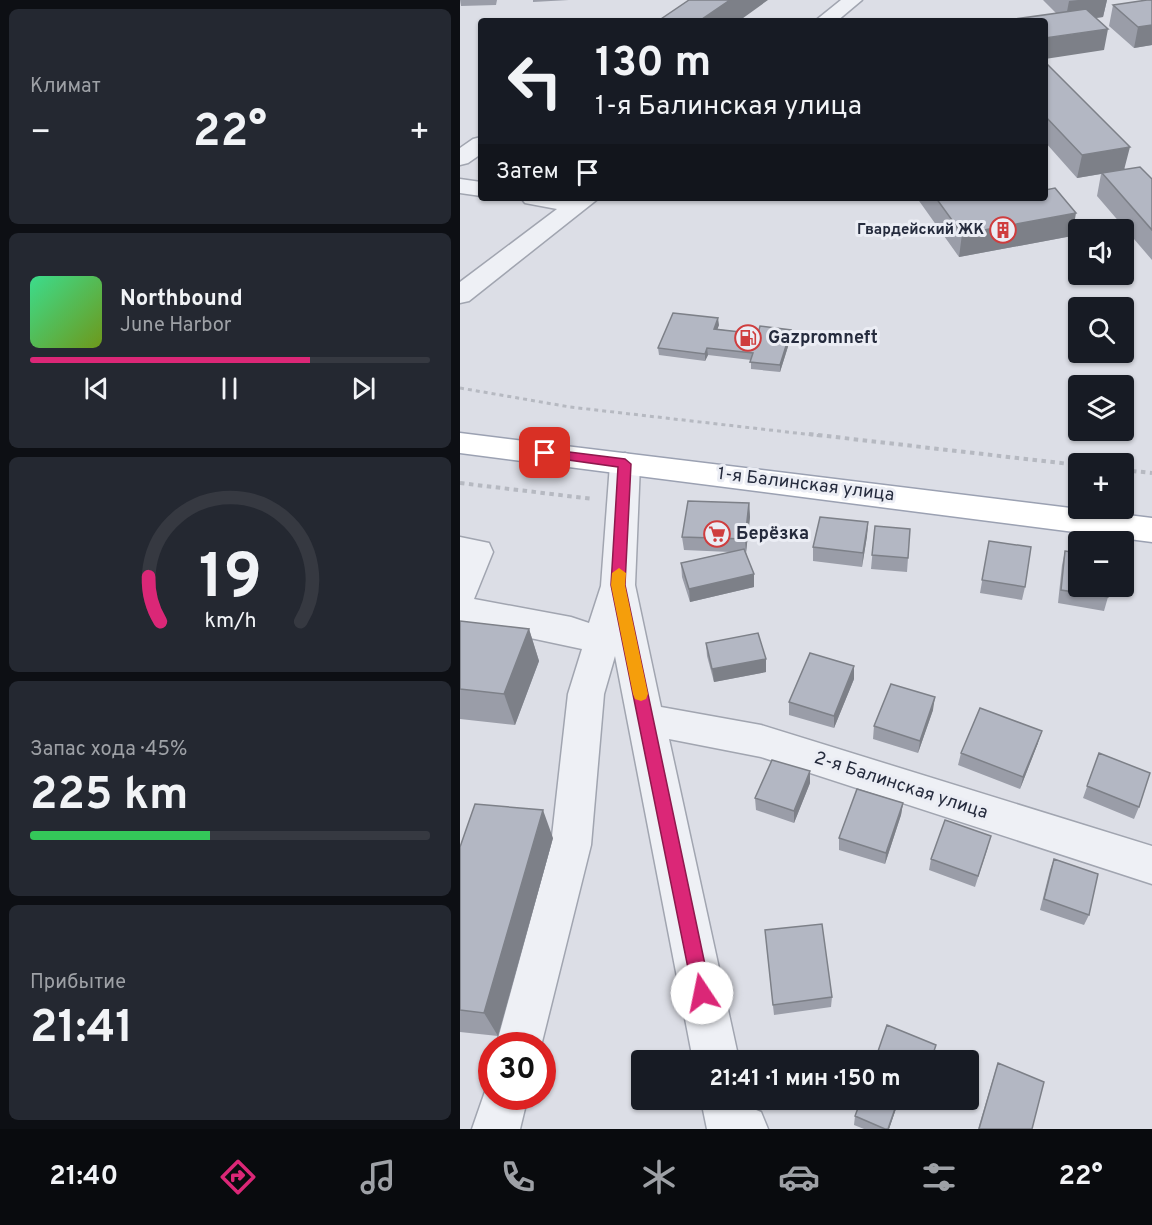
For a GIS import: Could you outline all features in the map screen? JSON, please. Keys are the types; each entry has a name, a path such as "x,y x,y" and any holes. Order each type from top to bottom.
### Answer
{"main road":[{"name":"1-я Балинская улица","path":"460,443 871,492 1152,530"}],"street":[{"path":"829,18 853,0"},
{"path":"460,158 478,146"},
{"path":"460,186 478,189"},
{"path":"460,295 582,202"},
{"path":"522,1032 571,845 586,694 618,585 625,464"},
{"path":"460,549 477,552 460,593"},
{"path":"618,585 714,1050"},
{"path":"460,610 571,631 601,641"},
{"name":"2-я Балинская улица","path":"646,722 660,722 761,741 1152,865"},
{"path":"496,1129 501,1110"}],"path":[{"path":"460,388 581,408 1068,464"},
{"path":"1134,471 1152,473"}],"building":[{"path":"689,0 730,0 703,18 662,18"},
{"path":"1152,0 1152,25 1138,27 1113,5"},
{"path":"1086,9 1108,29 1048,38 1048,18 1022,18"},
{"path":"1048,65 1130,147 1082,155 1048,119"},
{"path":"1140,167 1152,179 1152,230 1102,173"},
{"path":"1055,188 1076,213 962,234 938,201 1048,201 1048,189"},
{"path":"673,313 718,318 714,329 758,334 760,326 791,330 780,365 750,362 753,353 707,348 705,354 658,348"},
{"path":"688,501 749,503 745,539 682,537"},
{"path":"820,517 868,522 863,553 813,547"},
{"path":"875,526 910,529 908,558 872,555"},
{"path":"989,541 1031,547 1025,587 982,580"},
{"path":"744,549 754,574 689,589 681,563"},
{"path":"1065,551 1068,551 1068,591 1061,590"},
{"path":"460,621 529,629 504,694 460,689"},
{"path":"758,633 766,659 712,669 706,643"},
{"path":"810,653 854,666 834,716 789,702"},
{"path":"891,684 935,697 920,741 874,726"},
{"path":"980,708 1042,731 1023,777 961,753"},
{"path":"1099,753 1150,773 1139,807 1087,786"},
{"path":"772,760 810,771 794,811 755,798"},
{"path":"857,789 903,803 886,853 839,838"},
{"path":"475,804 543,810 484,1013 460,1010 460,847"},
{"path":"945,820 991,836 978,876 931,859"},
{"path":"1054,859 1098,874 1089,915 1044,899"},
{"path":"822,924 832,997 773,1005 765,930"},
{"path":"887,1025 936,1045 934,1050 878,1050"},
{"path":"998,1063 1044,1082 1032,1129 979,1129"},
{"path":"857,1110 895,1110 888,1129 855,1116"}],"slow traffic":[{"path":"619,573 618,585 641,694"}],"place":[{"name":"Гвардейский ЖК","path":"1003,230"},
{"name":"Gazpromneft","path":"748,338"},
{"name":"Берёзка","path":"717,534"}],"route":[{"path":"545,453 625,464 618,585 702,993"}]}
